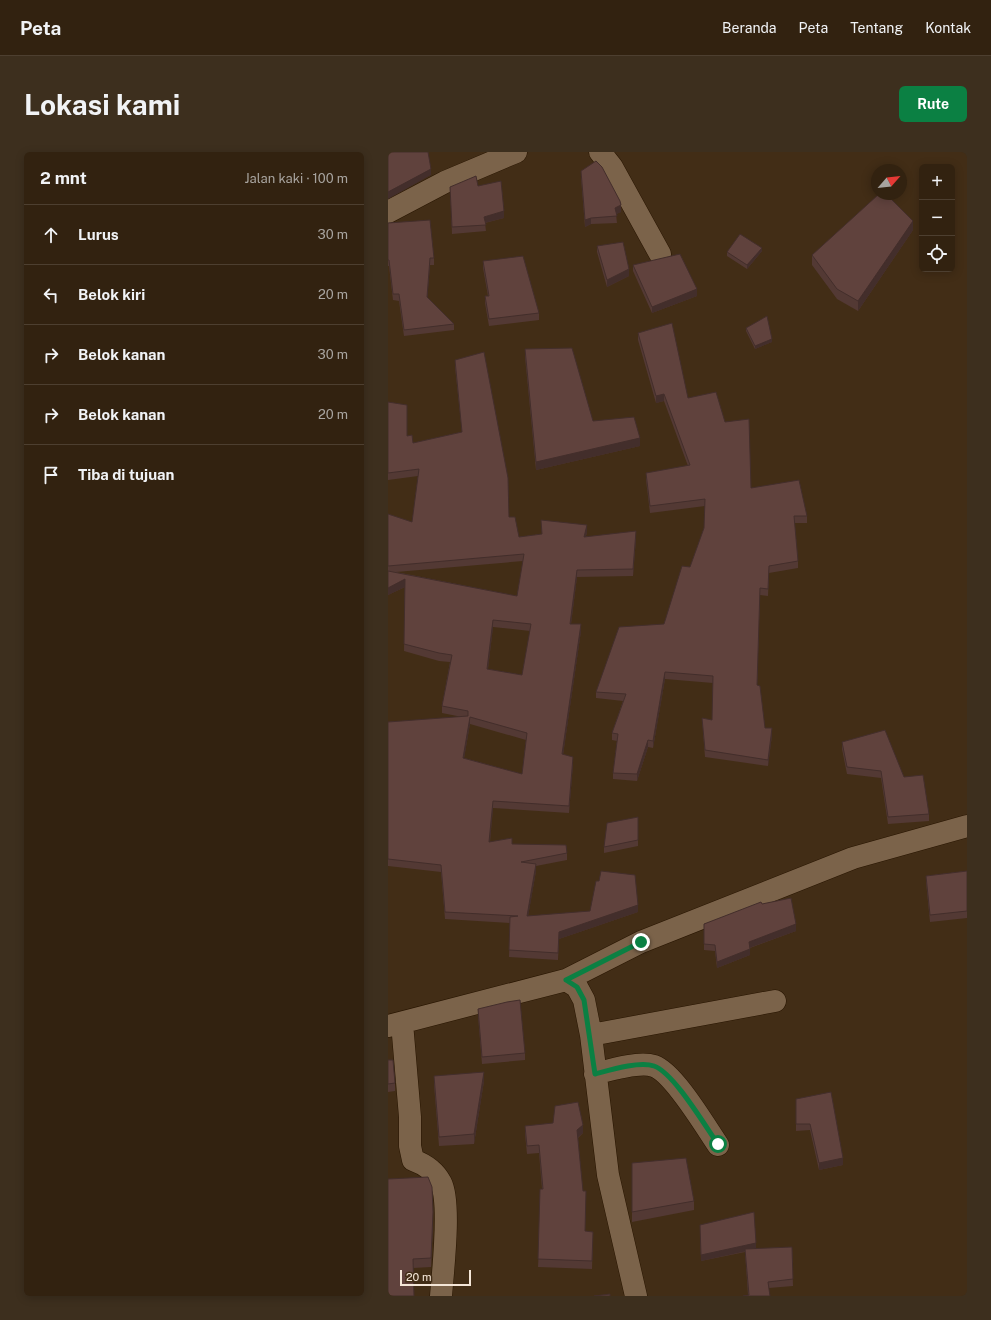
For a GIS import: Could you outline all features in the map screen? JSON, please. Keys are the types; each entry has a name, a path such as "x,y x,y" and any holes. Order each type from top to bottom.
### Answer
{"street":[{"path":"388,212 445,182 516,152"},
{"path":"600,152 612,167 660,254"},
{"path":"441,1296 446,1202 441,1183 432,1171 413,1160 410,1146 410,1117 395,1024 566,980 641,942 853,858 967,826"},
{"path":"566,980 577,987 584,1000 591,1035 608,1175 636,1296"},
{"path":"591,1035 775,1001"},
{"path":"595,1074 630,1066 654,1066 675,1082 718,1144"}],"building":[{"path":"388,152 428,152 431,169 388,192"},
{"path":"596,161 602,167 621,205 615,208 617,216 591,218 585,220 581,171"},
{"path":"476,176 478,186 501,181 504,211 484,217 486,225 452,227 450,187"},
{"path":"872,200 892,200 913,221 858,301 837,289 812,255"},
{"path":"430,220 434,258 430,258 427,297 454,324 404,330 399,294 393,294 388,260 388,223"},
{"path":"740,234 762,248 747,265 727,252"},
{"path":"623,242 629,269 607,280 597,246"},
{"path":"680,254 697,289 652,307 633,265"},
{"path":"523,256 539,313 489,319 485,296 489,296 483,261"},
{"path":"767,316 772,339 755,346 746,328"},
{"path":"672,323 688,398 716,392 725,422 749,419 751,488 799,480 807,516 794,516 798,561 769,566 768,589 760,588 757,685 760,686 765,728 772,728 768,760 705,750 702,718 712,720 713,676 665,672 653,741 648,740 637,774 613,773 618,734 612,733 626,694 596,692 619,627 664,624 682,566 690,567 704,528 705,499 650,506 646,473 690,465 664,394 656,396 638,333"},
{"path":"572,348 593,421 634,417 640,438 536,462 525,349"},
{"path":"484,352 508,478 509,517 515,517 519,537 542,534 541,520 587,525 584,537 636,531 633,569 577,570 570,624 581,624 562,754 573,757 569,806 493,801 489,842 512,838 512,844 566,845 567,853 521,862 536,864 527,916 590,911 596,881 599,881 601,871 635,875 638,905 559,932 558,953 509,950 510,917 518,916 445,912 441,865 388,859 388,722 468,716 468,711 442,706 452,655 404,644 405,579 388,588 388,571 517,596 524,554 388,566 388,514 412,522 419,469 388,473 388,402 407,405 407,436 412,435 413,443 462,432 455,360","holes":["493,620 531,624 522,675 487,669","470,717 527,733 522,774 463,758"]},
{"path":"885,730 904,777 923,775 929,814 888,817 881,771 847,767 842,742"},
{"path":"638,817 638,840 604,847 607,823"},
{"path":"967,871 967,911 930,915 926,876"},
{"path":"791,898 796,924 749,942 750,949 717,962 715,945 704,944 704,924 761,902 762,904"},
{"path":"520,1000 525,1053 482,1057 478,1009"},
{"path":"388,1060 393,1060 395,1083 388,1084"},
{"path":"484,1072 474,1134 439,1137 434,1076"},
{"path":"831,1092 843,1158 819,1163 810,1124 796,1124 796,1099"},
{"path":"578,1102 583,1125 577,1130 583,1191 586,1191 585,1231 593,1232 592,1261 538,1259 540,1189 543,1189 539,1145 527,1146 525,1126 553,1123 555,1106"},
{"path":"686,1158 694,1201 632,1212 632,1163"},
{"path":"428,1177 432,1187 433,1212 431,1258 413,1259 414,1296 388,1296 388,1179"},
{"path":"754,1212 756,1243 701,1255 700,1225"},
{"path":"792,1247 793,1279 768,1282 770,1296 743,1296 749,1295 745,1249"},
{"path":"610,1294 610,1296 594,1296"}],"route":[{"path":"641,942 566,980 577,987 584,1000 591,1035 595,1074 630,1066 654,1066 675,1082 718,1144"}]}
